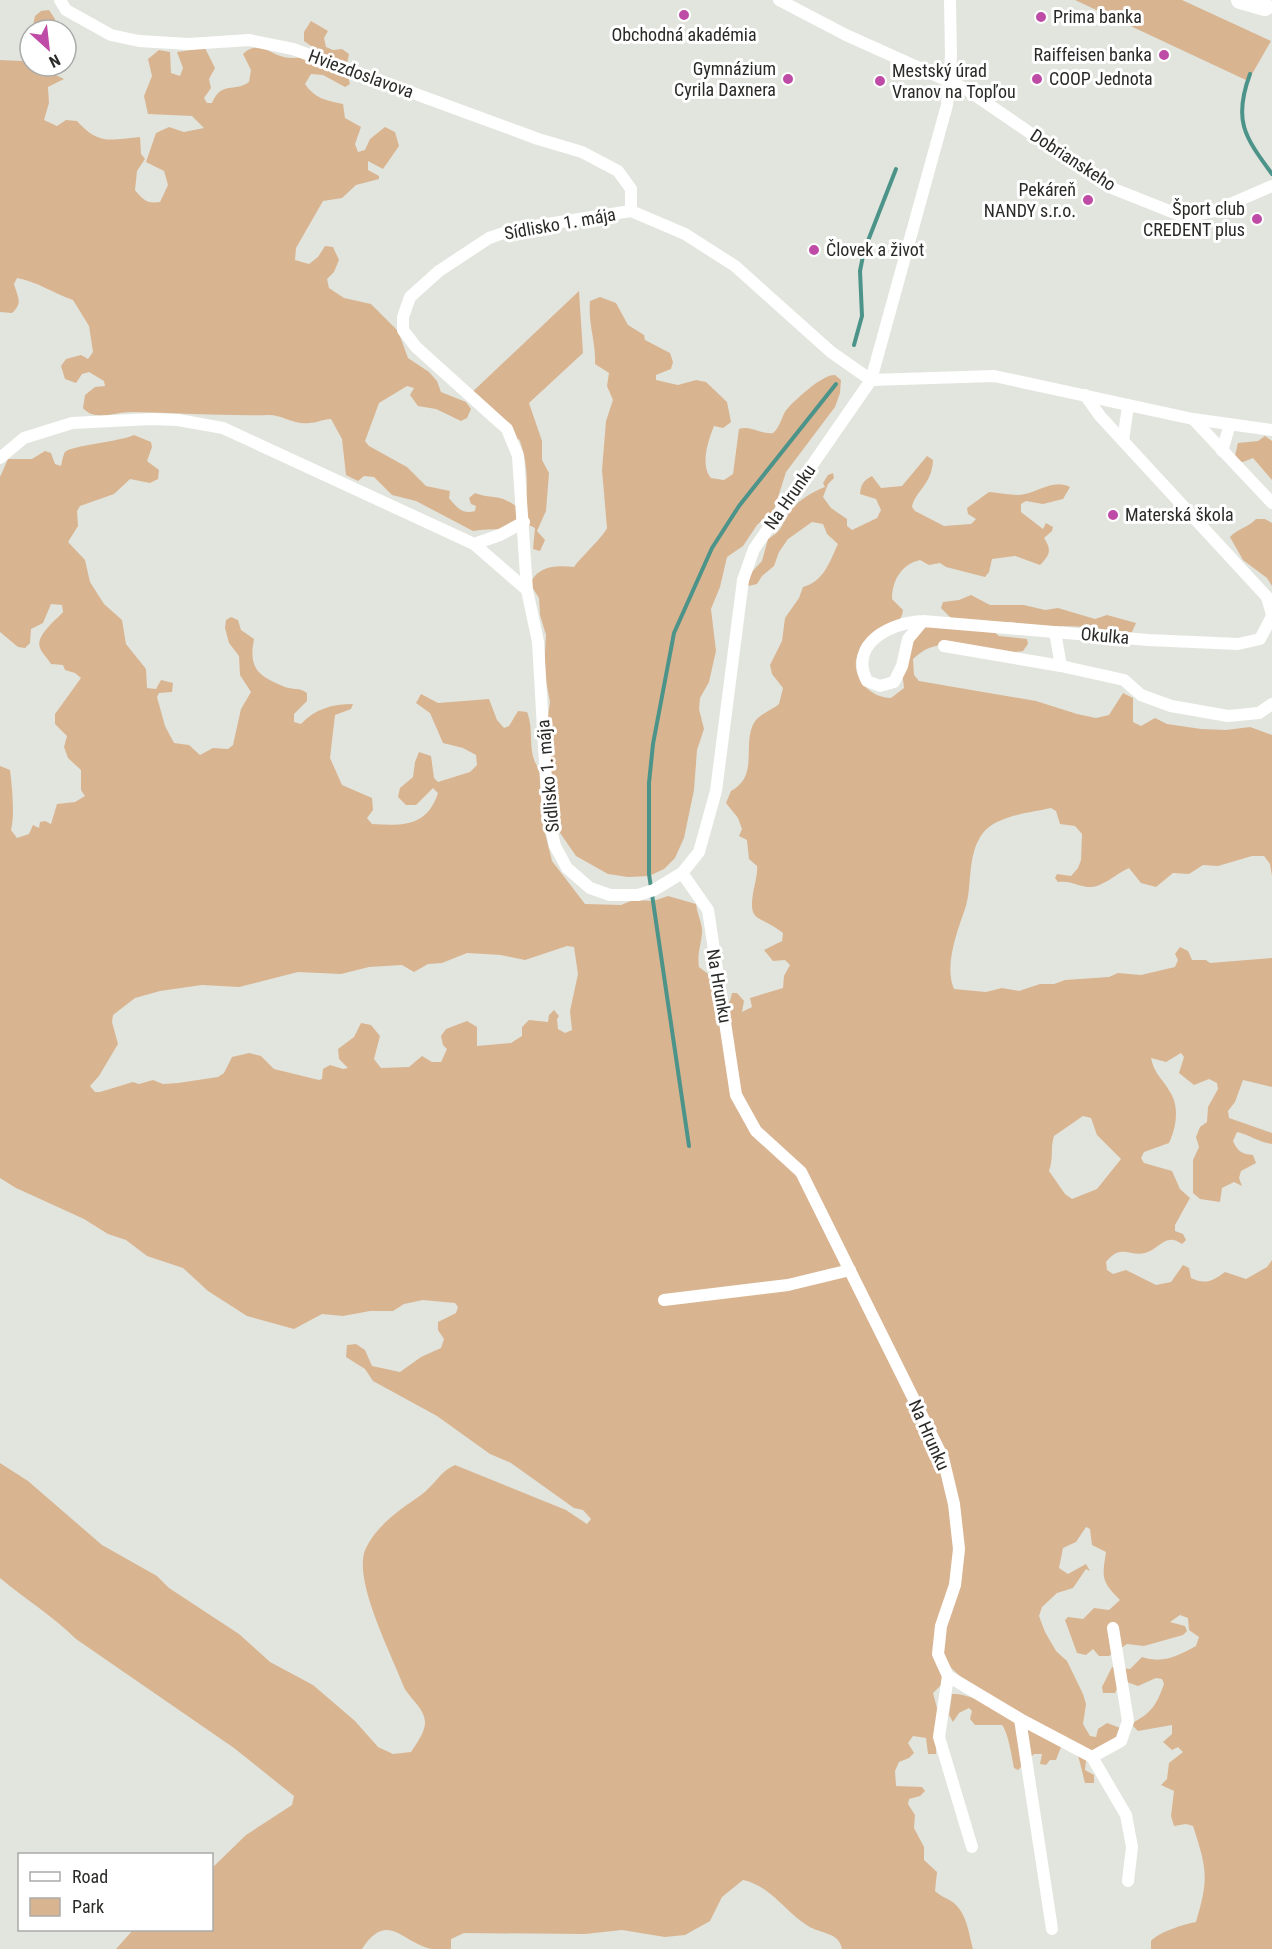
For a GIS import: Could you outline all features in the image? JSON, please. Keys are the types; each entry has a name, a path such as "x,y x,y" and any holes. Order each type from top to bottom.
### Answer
{"street":[{"name":"Hviezdoslavova","path":"60,0 66,10 111,35 139,41 189,44 249,40 293,50 538,139 582,152 618,171 631,189 631,211"},
{"name":"Dobrianskeho","path":"779,0 846,35 966,88 1109,187 1177,214 1193,215 1214,211 1271,186"},
{"name":"Na Hrunku","path":"948,1676 938,1654 940,1626 955,1585 959,1549 954,1504 943,1458 801,1172 756,1131 736,1095 708,910 682,873 699,852 716,791 743,580 754,549 871,380 944,117 950,80 950,0"},
{"path":"1240,0 1267,8"},
{"name":"Sídlisko 1. mája","path":"682,873 654,890 638,895 610,895 590,888 579,880 567,868 559,853 548,816 538,642 527,590 518,456 507,429 416,347 403,330 403,316 410,297 439,271 489,238 515,229 631,211 685,234 735,266 831,352 871,380"},
{"path":"871,380 994,376 1193,419 1272,430"},
{"name":"Okulka","path":"923,621 908,639 902,666 894,682 880,686 867,681 862,670 865,649 880,634 902,622 923,621 1238,644 1260,639 1272,616 1267,597 1123,441 1085,395"},
{"path":"1123,441 1128,405"},
{"path":"0,458 24,438 72,423 152,419 224,428 474,544 527,590"},
{"path":"1193,419 1272,503"},
{"path":"1222,451 1230,424"},
{"path":"474,544 500,535 524,522"},
{"path":"1055,632 1061,666"},
{"name":"Okulka","path":"944,646 1061,666 1124,680 1141,695 1171,706 1228,716 1259,713 1272,704"},
{"path":"664,1300 788,1285 850,1270"},
{"path":"1092,1757 1121,1741 1128,1722 1113,1628"},
{"path":"972,1847 939,1737 948,1676 1020,1719 1092,1757 1125,1815 1132,1847 1128,1881"},
{"path":"1020,1719 1052,1929"}],"green space":[{"path":"1075,0 1182,0 1271,41 1248,81"},
{"path":"49,10 54,18 35,18 41,11"},
{"path":"311,21 328,31 324,38 326,47 333,50 342,49 349,54 346,69 350,84 345,87 323,75 311,74 305,84 312,93 321,98 343,104 345,118 361,127 355,144 358,152 365,150 370,139 385,127 395,132 399,146 383,169 368,161 368,170 379,176 379,179 356,185 342,198 323,201 296,248 295,260 309,264 318,257 325,246 333,247 339,260 334,272 327,279 329,288 344,298 371,304 398,331 408,358 429,372 437,381 441,392 466,402 471,409 467,418 461,421 436,409 418,406 410,395 414,388 407,386 379,403 365,441 369,446 407,467 426,486 450,491 449,498 463,511 475,511 476,506 471,504 469,498 475,493 501,498 517,507 526,502 526,470 519,439 513,443 466,398 579,291 583,353 529,403 542,441 542,460 549,473 546,511 537,531 545,540 540,551 533,549 535,528 523,522 505,529 473,531 416,501 392,495 374,477 364,476 358,481 346,475 342,439 331,419 304,423 269,415 131,412 93,415 83,408 85,395 95,387 105,386 104,381 89,372 82,374 76,383 65,379 61,366 66,359 81,355 88,359 93,352 89,326 73,300 17,278 14,284 19,300 18,306 12,313 0,312 0,60 18,61 18,78 64,79 48,87 49,103 44,120 57,126 66,120 77,121 92,134 105,139 140,137 141,154 145,159 137,171 135,190 146,200 160,202 168,185 164,171 146,162 156,133 169,127 184,132 204,128 192,116 148,114 144,96 152,76 148,59 159,50 170,52 171,73 180,76 183,68 177,52 205,48 215,68 209,79 211,88 204,98 207,103 212,103 224,89 238,87 249,82 251,70 243,54 248,50 259,48 287,58 309,58 317,50 304,41 304,32"},
{"path":"600,297 616,303 628,325 644,335 645,340 670,353 673,362 671,369 656,375 656,380 678,385 696,380 706,382 727,402 731,422 723,428 714,426 708,446 706,466 711,478 724,480 733,474 739,429 748,428 773,433 786,411 810,388 830,376 835,375 841,380 840,393 835,407 786,472 774,510 757,525 743,546 727,557 720,587 711,609 716,651 709,682 700,698 699,709 704,729 697,750 694,790 684,838 675,858 664,869 649,876 628,877 608,874 576,856 558,830 552,812 545,811 541,817 552,861 585,904 621,905 633,900 653,901 668,896 696,904 702,930 699,967 716,980 713,994 716,1001 725,1005 730,1001 732,993 737,993 744,1001 742,1012 752,1007 750,998 783,988 784,976 790,965 785,960 773,961 764,950 782,941 783,933 754,914 752,901 757,866 749,859 747,840 739,836 742,829 738,818 726,803 731,791 740,784 745,776 748,767 750,738 756,720 779,704 783,688 772,674 770,665 782,641 785,618 799,598 803,587 821,576 838,544 827,534 823,524 812,522 788,539 779,552 774,566 762,576 757,584 748,586 749,575 762,561 768,539 779,531 796,505 810,494 825,487 823,483 828,475 833,473 834,478 828,484 823,497 831,508 847,519 847,526 852,530 877,518 881,510 876,499 860,494 865,481 872,476 881,488 902,486 927,456 933,460 930,476 916,496 912,507 915,511 944,526 971,524 976,519 968,514 967,508 989,492 1019,495 1057,484 1070,487 1063,499 1043,504 1026,501 1021,504 1021,512 1043,529 1046,523 1053,527 1044,538 1049,552 1040,565 1015,556 992,559 989,572 985,577 946,567 940,563 929,565 920,560 903,569 896,579 892,592 892,599 903,610 901,617 893,627 863,646 858,655 857,673 866,688 873,693 891,698 904,688 902,671 912,627 949,621 950,617 941,608 943,602 959,600 971,595 990,605 1024,605 1045,610 1058,608 1095,619 1107,615 1136,623 1132,632 1123,634 1093,627 1062,626 1042,629 1012,622 996,623 991,629 999,636 1027,639 1028,644 1023,651 994,651 952,644 938,645 925,650 913,659 914,675 919,681 1036,701 1096,718 1109,715 1123,693 1133,698 1133,722 1141,726 1155,718 1167,724 1201,729 1226,730 1250,727 1272,735 1272,876 1270,864 1264,856 1252,856 1218,866 1203,865 1189,874 1173,873 1156,887 1141,883 1129,868 1091,887 1058,882 1055,878 1057,874 1071,876 1078,868 1081,860 1082,834 1075,826 1060,824 1056,811 1051,808 1005,818 983,833 974,851 967,900 955,938 950,970 954,989 986,992 1002,988 1019,991 1040,984 1054,984 1065,980 1109,977 1118,973 1141,975 1175,967 1178,960 1175,954 1180,947 1188,951 1192,960 1206,960 1210,963 1272,958 1272,1087 1243,1080 1235,1102 1228,1111 1229,1118 1272,1133 1272,1144 1237,1132 1233,1141 1235,1145 1241,1152 1253,1155 1256,1163 1241,1171 1239,1178 1242,1186 1234,1182 1222,1188 1220,1202 1200,1199 1193,1193 1193,1160 1199,1147 1196,1137 1200,1127 1207,1122 1208,1107 1218,1089 1217,1083 1209,1079 1194,1085 1179,1073 1184,1057 1181,1053 1166,1062 1151,1058 1156,1072 1173,1098 1176,1118 1169,1143 1144,1152 1141,1158 1144,1163 1172,1171 1180,1189 1190,1198 1175,1225 1175,1231 1183,1234 1186,1240 1182,1244 1171,1240 1163,1242 1150,1251 1140,1254 1116,1253 1106,1262 1107,1270 1113,1274 1126,1270 1156,1285 1171,1282 1183,1265 1189,1268 1191,1278 1205,1282 1225,1272 1246,1279 1267,1267 1272,1260 1272,1949 1151,1949 1151,1941 1160,1935 1196,1922 1203,1894 1204,1864 1193,1826 1186,1824 1174,1826 1171,1816 1174,1791 1161,1785 1167,1779 1169,1763 1183,1752 1178,1747 1172,1750 1163,1742 1172,1734 1172,1725 1138,1731 1133,1726 1134,1722 1146,1715 1156,1702 1164,1684 1162,1679 1156,1678 1138,1686 1121,1680 1115,1693 1103,1693 1102,1687 1112,1667 1130,1669 1142,1657 1157,1660 1170,1658 1196,1646 1199,1637 1189,1630 1188,1618 1180,1615 1170,1622 1185,1626 1187,1631 1183,1635 1144,1646 1127,1644 1109,1656 1099,1656 1093,1649 1086,1655 1077,1653 1065,1620 1068,1617 1083,1619 1094,1608 1109,1610 1120,1600 1104,1579 1106,1552 1092,1545 1090,1529 1086,1527 1076,1542 1063,1548 1059,1568 1068,1574 1086,1564 1090,1571 1086,1569 1073,1588 1057,1593 1042,1607 1039,1616 1045,1632 1056,1651 1067,1661 1083,1694 1086,1704 1083,1724 1090,1736 1096,1737 1098,1729 1107,1723 1126,1730 1086,1761 1085,1770 1094,1775 1094,1783 1085,1783 1078,1755 1061,1747 1056,1760 1050,1760 1046,1765 1040,1764 1042,1754 1034,1754 1018,1770 1014,1768 1008,1739 1002,1725 975,1725 970,1719 972,1711 969,1708 959,1713 953,1722 949,1715 952,1694 986,1700 950,1667 942,1684 933,1693 938,1712 936,1754 928,1754 926,1738 913,1736 908,1743 914,1753 899,1762 895,1771 896,1786 922,1787 925,1791 920,1796 909,1799 908,1804 915,1815 914,1828 924,1847 924,1860 937,1872 935,1891 959,1908 967,1925 973,1949 842,1949 833,1936 808,1926 770,1893 743,1880 722,1897 710,1921 685,1935 665,1937 622,1930 585,1934 464,1933 451,1939 451,1949 432,1949 388,1930 380,1931 371,1937 362,1949 116,1949 132,1931 213,1931 213,1867 246,1835 292,1805 294,1796 234,1748 76,1639 0,1578 0,1463 28,1481 102,1545 157,1576 169,1588 239,1634 270,1662 313,1685 355,1721 378,1747 393,1754 411,1752 424,1728 425,1718 405,1690 368,1596 363,1561 366,1548 376,1532 426,1491 445,1471 455,1465 566,1510 587,1524 591,1519 583,1510 574,1508 511,1463 490,1454 437,1416 373,1381 365,1369 346,1357 347,1345 356,1344 365,1350 372,1366 400,1372 421,1357 441,1348 444,1339 438,1330 438,1322 456,1313 458,1307 455,1303 423,1300 404,1304 393,1311 370,1311 343,1316 322,1314 294,1329 247,1316 208,1291 183,1268 147,1256 126,1240 108,1234 84,1219 16,1188 0,1178 0,766 10,770 13,809 11,830 17,838 29,834 33,825 39,828 40,822 45,821 51,824 57,804 75,802 85,796 81,790 81,770 68,758 64,747 67,736 55,724 55,714 81,678 65,670 63,665 51,664 39,643 43,633 63,612 62,605 51,604 43,623 31,629 30,643 25,648 18,647 0,632 0,477 8,459 32,459 45,451 51,453 55,464 61,466 65,452 76,448 134,435 151,442 152,447 147,461 159,470 158,479 150,483 130,479 114,494 80,506 77,511 78,526 68,542 85,560 90,582 104,604 122,620 126,644 146,669 147,688 156,689 161,680 173,683 172,692 159,693 157,697 165,726 174,743 189,745 200,755 213,748 228,749 233,745 241,709 251,692 240,675 239,656 229,643 225,628 226,620 231,617 238,620 241,630 254,639 254,665 262,675 288,688 307,693 307,701 294,714 294,722 301,724 324,708 353,704 351,709 335,715 330,758 342,785 372,798 373,810 367,818 372,824 393,825 412,822 427,812 438,793 433,788 416,805 406,805 398,797 400,788 413,777 419,752 431,756 434,778 438,782 470,772 477,765 476,755 463,748 443,743 430,713 416,703 421,694 438,703 489,699 497,720 504,728 509,726 518,711 527,712 533,757 540,770 550,702 544,670 546,635 540,615 539,598 530,584 533,578 543,570 555,566 574,567 607,528 602,470 606,421 613,400 607,386 609,373 595,364 590,301","holes":["567,946 574,947 578,974 570,1011 572,1030 565,1033 558,1029 559,1016 554,1010 549,1015 548,1022 529,1020 522,1027 522,1036 511,1043 477,1046 477,1027 467,1021 446,1029 441,1036 443,1045 447,1049 441,1062 432,1062 422,1056 409,1067 381,1068 374,1059 380,1036 371,1025 361,1023 354,1037 338,1049 339,1059 348,1068 343,1069 330,1065 323,1069 322,1079 319,1080 274,1069 261,1056 249,1053 232,1057 224,1073 218,1077 163,1084 153,1080 139,1084 133,1082 100,1092 95,1092 90,1086 99,1076 118,1044 112,1022 113,1015 135,998 160,991 202,985 239,987 298,972 341,974 369,967 402,965 414,972 428,964 442,963 467,953 501,955 525,960","1083,1116 1091,1118 1097,1135 1121,1159 1097,1189 1072,1199 1065,1194 1049,1171 1054,1136"]},
{"path":"1265,436 1272,441 1272,480 1253,458 1243,462 1234,460 1238,443 1258,441"},
{"path":"1256,519 1265,519 1272,523 1272,586 1267,578 1243,560 1230,537"}],"waterway":[{"path":"1250,74 1242,104 1244,127 1254,149 1272,174"},
{"path":"854,345 862,316 860,271 864,251 896,169"},
{"path":"689,1146 649,874 649,783 653,744 674,633 712,548 739,506 836,384"}],"place":[{"name":"Obchodná akadémia","path":"684,15"},
{"name":"Prima banka","path":"1041,17"},
{"name":"Raiffeisen banka","path":"1164,55"},
{"name":"Gymnázium Cyrila Daxnera","path":"788,79"},
{"name":"COOP Jednota","path":"1037,79"},
{"name":"Mestský úrad Vranov na Topľou","path":"880,81"},
{"name":"Pekáreň NANDY s.r.o.","path":"1088,200"},
{"name":"Šport club CREDENT plus","path":"1257,219"},
{"name":"Človek a život","path":"814,250"},
{"name":"Materská škola","path":"1113,515"}]}
